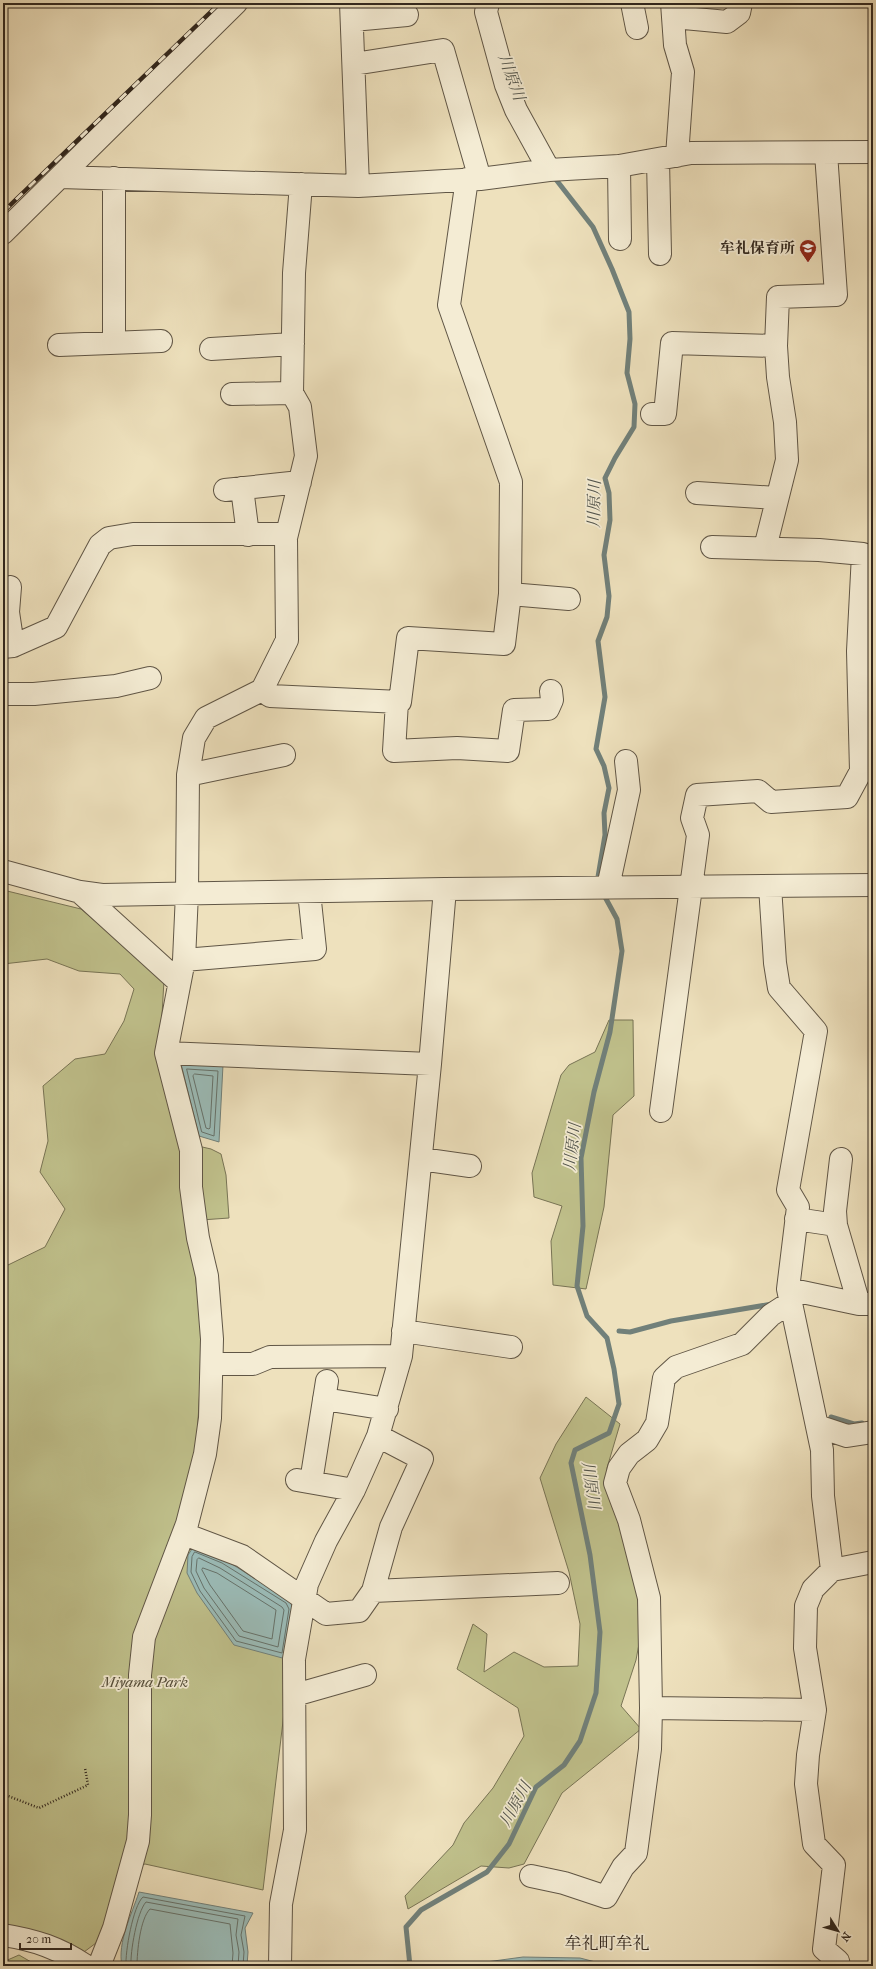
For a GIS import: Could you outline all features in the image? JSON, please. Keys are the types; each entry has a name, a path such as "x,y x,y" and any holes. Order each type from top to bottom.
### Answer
{"street":[{"path":"3,233 236,3"},
{"path":"488,3 486,12 506,85 516,110 549,170"},
{"path":"632,3 637,28"},
{"path":"660,254 675,157 683,72 675,45 680,8 727,22 739,13 741,3"},
{"path":"358,186 352,11 406,15"},
{"path":"262,690 270,696 400,702 408,638 504,644 510,594 511,482 449,305 474,179 443,50 354,64"},
{"path":"60,177 358,186 474,179 549,170 619,166 675,157 873,152"},
{"path":"765,548 787,460 785,422 778,377 776,346 778,297 836,295 826,153"},
{"path":"619,166 620,239"},
{"path":"114,178 114,343"},
{"path":"99,1966 114,1928 138,1841 140,1815 140,1675 144,1637 184,1534 205,1454 210,1418 212,1339 207,1276 198,1238 193,1202 191,1150 166,1052 184,960 187,893 188,775 194,738 206,718 262,690 287,640 287,534 306,456 300,407 292,393 294,273 301,184"},
{"path":"59,345 161,341"},
{"path":"652,414 665,414 672,343 776,346"},
{"path":"211,349 293,344"},
{"path":"232,394 292,393"},
{"path":"248,535 234,489 300,482"},
{"path":"710,490 777,498"},
{"path":"10,587 8,646 56,627 100,545 109,538 133,534 287,534"},
{"path":"661,1111 698,835 692,818 697,795 758,792 771,802 847,797 861,771 866,650 863,554 765,548 712,547"},
{"path":"510,594 569,599"},
{"path":"3,694 34,694 116,686 150,678"},
{"path":"397,702 394,751 457,748 508,751 514,710 548,710 552,700 550,691"},
{"path":"188,775 284,754"},
{"path":"608,887 629,790 626,761"},
{"path":"3,871 80,892 102,895 445,889 873,885"},
{"path":"770,886 774,963 779,988 816,1031 788,1190 798,1207 789,1295 822,1450 823,1496 832,1570"},
{"path":"280,1966 281,1904 295,1830 294,1659 307,1584 326,1541 354,1490 378,1436 401,1356 430,1064 445,889"},
{"path":"80,892 179,982"},
{"path":"184,960 315,950 309,892"},
{"path":"166,1052 430,1064"},
{"path":"421,1159 470,1166"},
{"path":"789,1295 866,1304 836,1225 835,1211 841,1159"},
{"path":"796,1219 836,1225"},
{"path":"531,1876 564,1883 606,1897 623,1867 636,1853 650,1749 651,1708 649,1598 629,1520 615,1483 619,1468 629,1454 647,1440 657,1423 664,1378 676,1367 742,1344 789,1295"},
{"path":"403,1331 511,1347"},
{"path":"212,1364 252,1364 270,1357 401,1356"},
{"path":"354,1490 304,1481 326,1390 387,1409"},
{"path":"817,1426 847,1436 873,1432"},
{"path":"184,1534 242,1556 326,1614 359,1611 373,1591 391,1527 422,1459 378,1436"},
{"path":"838,1966 838,1961 824,1949 834,1865 814,1844 806,1784 808,1755 815,1710 805,1648 806,1606 813,1589 832,1570 873,1562"},
{"path":"373,1591 558,1583"},
{"path":"295,1695 365,1675"},
{"path":"651,1708 815,1710"},
{"path":"3,1935 44,1944 68,1955 86,1966"}],"path":[{"path":"3,1794 39,1808 88,1785 86,1768"}],"green space":[{"name":"Miyama Park","path":"3,890 81,909 164,980 160,1051 182,1162 203,1340 195,1468 179,1542 237,1561 297,1603 263,1890 145,1864 127,1869 96,1943 84,1952 3,1928 3,1264 6,1266 45,1247 65,1209 40,1172 48,1141 43,1086 75,1059 105,1054 124,1021 134,989 120,974 79,971 47,959 3,964"},
{"path":"609,1020 633,1020 634,1096 613,1115 604,1207 586,1289 553,1285 551,1241 562,1206 534,1197 532,1173 561,1075 569,1065 595,1052"},
{"path":"198,1146 211,1149 221,1154 226,1175 229,1218 201,1220"},
{"path":"586,1397 620,1424 607,1468 610,1496 645,1611 636,1660 621,1706 641,1729 562,1793 524,1864 509,1868 481,1866 408,1909 405,1896 453,1845 464,1823 493,1788 524,1736 518,1708 457,1669 473,1624 487,1634 484,1672 514,1652 544,1667 578,1666 580,1624 569,1572 540,1478 556,1444"},
{"path":"19,1955 38,1966 3,1966 3,1962"}],"water":[{"path":"181,1064 223,1065 219,1142 199,1136"},
{"path":"194,1546 224,1559 290,1601 293,1609 286,1659 234,1645 197,1593 187,1573 188,1555"},
{"path":"139,1892 253,1913 245,1928 248,1952 247,1966 122,1966 121,1957 123,1938"},
{"path":"523,1957 580,1958 611,1966 457,1966"}],"waterway":[{"name":"川原川","path":"554,177 593,227 629,312 630,339 627,373 635,404 634,427 605,478 609,493 610,520 604,555 609,596 607,617 598,641 605,697 596,749 604,766 609,788 604,813 605,835 598,877"},
{"name":"川原川","path":"410,1966 406,1927 421,1910 487,1872 509,1844 536,1787 564,1765 580,1741 596,1693 600,1632 590,1555 571,1463 575,1450 609,1433 619,1404 614,1369 607,1338 587,1316 577,1286 583,1226 581,1158 594,1092 610,1032 622,951 617,919 605,897"},
{"path":"619,1331 630,1332 671,1321 772,1304"},
{"path":"831,1417 854,1424 862,1423"}],"railway":[{"path":"3,212 220,3"}],"place":[{"name":"牟礼保育所","path":"808,263"}],"district":[{"name":"牟礼町牟礼","path":"607,1943"}]}
